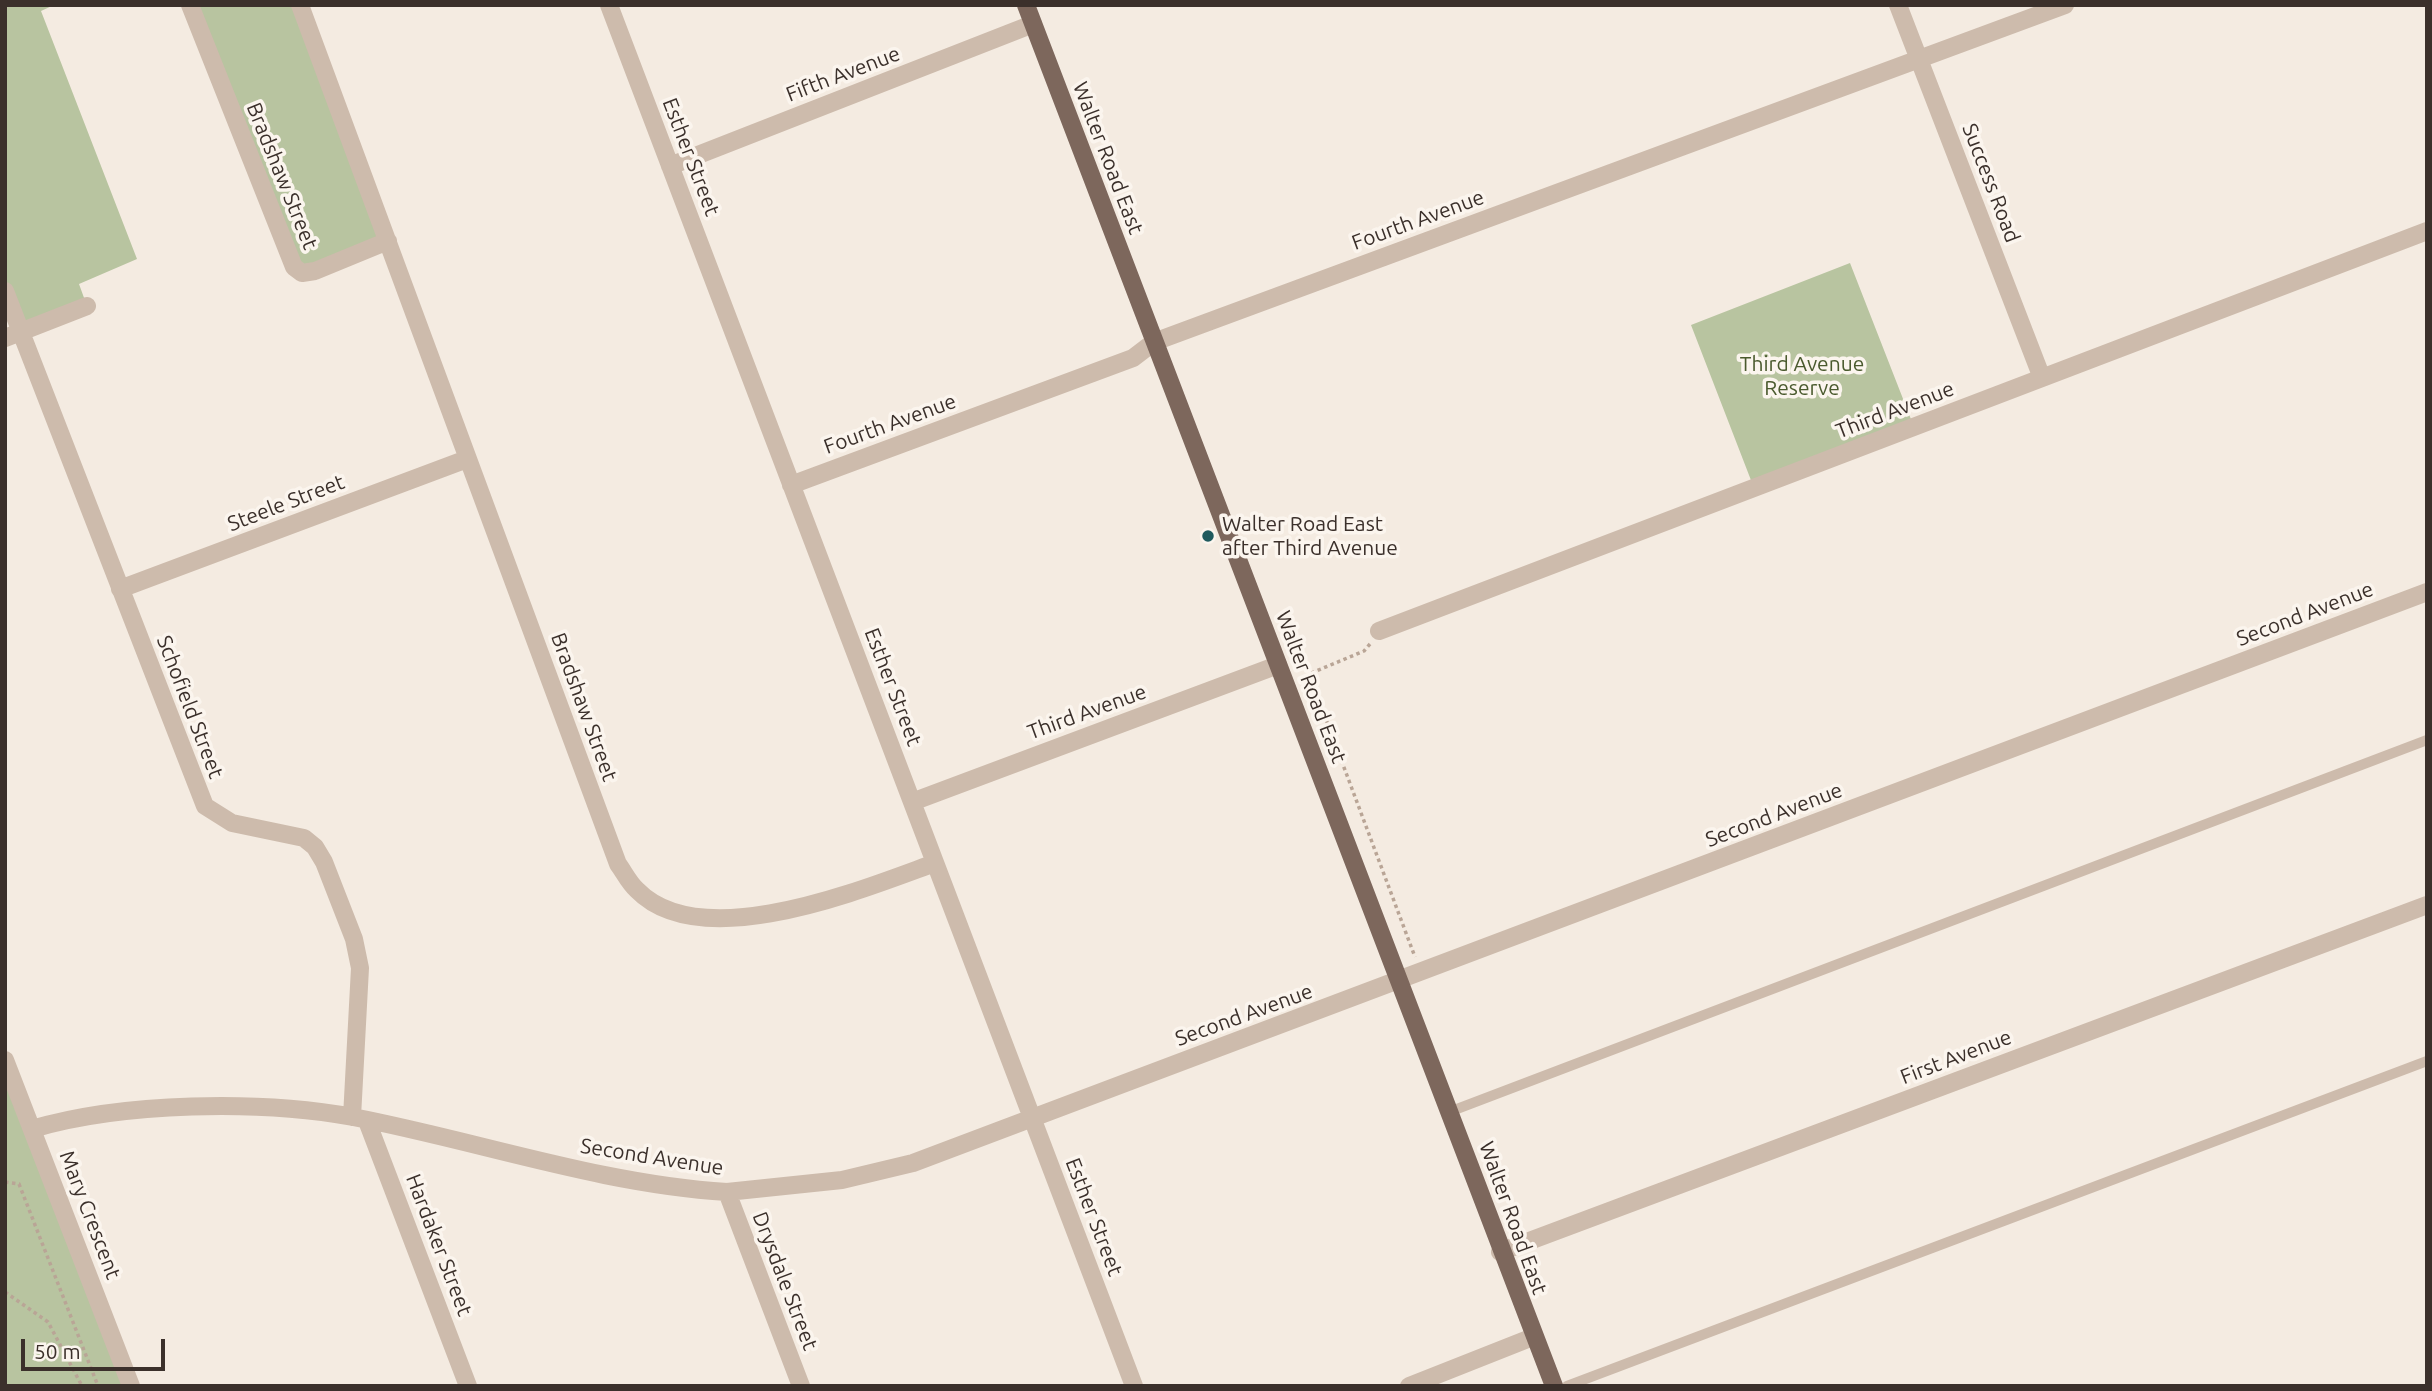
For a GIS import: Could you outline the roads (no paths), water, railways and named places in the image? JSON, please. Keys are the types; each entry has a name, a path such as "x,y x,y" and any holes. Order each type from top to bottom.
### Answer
{"main road":[{"name":"Walter Road East","path":"1026,5 1500,1252 1554,1386"}],"street":[{"name":"Bradshaw Street","path":"190,5 294,267 302,273 315,271 388,241"},
{"name":"Bradshaw Street","path":"300,5 618,864 637,891 672,911 717,917 764,915 830,901 935,863"},
{"name":"Esther Street","path":"609,5 1134,1386"},
{"name":"Success Road","path":"1898,5 2042,378"},
{"name":"Fourth Avenue","path":"791,485 1133,358 1154,342 2065,5"},
{"name":"Fifth Avenue","path":"670,166 1032,24"},
{"name":"Third Avenue","path":"1379,631 2427,231"},
{"name":"Schofield Street","path":"5,291 23,331 205,806 232,823 304,838 315,847 324,862 354,939 360,968 359,1119"},
{"path":"5,338 87,306"},
{"name":"Steele Street","path":"121,589 467,458"},
{"name":"Second Avenue","path":"32,1129 98,1114 195,1107 246,1107 359,1119 596,1174 727,1192 875,1174 1399,981 2427,592"},
{"name":"Third Avenue","path":"912,802 1278,665"},
{"name":"First Avenue","path":"1500,1252 2427,905"},
{"name":"Mary Crescent","path":"5,1060 131,1386"},
{"name":"Hardaker Street","path":"359,1119 468,1386"},
{"name":"Drysdale Street","path":"727,1192 801,1386"},
{"path":"1409,1386 1533,1337"}],"lane":[{"path":"1449,1112 2427,740"},
{"path":"1567,1386 2427,1060"}],"place":[{"name":"Walter Road East after Third Avenue","path":"1208,536"}],"park label":[{"name":"Third Avenue Reserve","path":"1802,376"}]}
